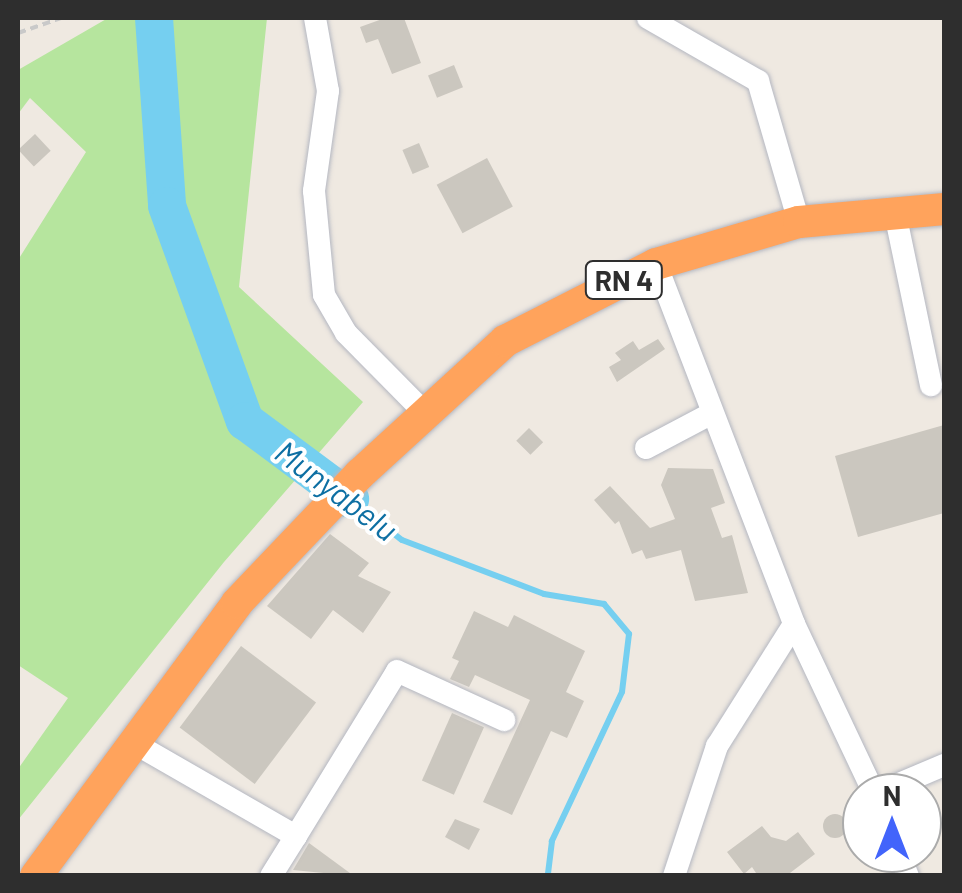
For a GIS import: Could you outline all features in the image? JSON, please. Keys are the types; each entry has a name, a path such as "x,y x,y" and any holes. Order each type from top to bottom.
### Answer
{"highway":[{"name":"RN 4","path":"134,742 237,603 360,474 505,341 656,264 798,222 944,209"},
{"path":"36,876 134,742"}],"lane":[{"path":"315,18 328,91 314,191 324,295 346,333 425,413"},
{"path":"648,18 758,81 798,222"},
{"path":"895,213 931,385"},
{"path":"656,264 794,624 866,773"},
{"path":"646,448 712,413"},
{"path":"674,876 717,746 794,624"},
{"path":"271,876 397,672 504,720"},
{"path":"134,742 296,836"}],"path":[{"path":"18,34 61,18"}],"green space":[{"path":"108,18 267,18 239,287 363,402 224,562 18,820 18,769 68,698 18,665 18,260 86,152 30,98 18,114 18,70"}],"building":[{"path":"385,18 404,18 421,63 392,74 378,39 366,43 360,27"},
{"path":"454,65 463,87 437,98 428,75"},
{"path":"35,134 51,151 34,167 18,150"},
{"path":"419,143 429,167 413,174 402,150"},
{"path":"487,158 513,207 462,233 437,185"},
{"path":"658,339 665,349 617,382 609,367 621,360 615,353 633,341 639,350"},
{"path":"944,425 944,513 858,537 835,456"},
{"path":"529,428 543,442 530,455 516,441"},
{"path":"668,468 713,469 725,503 711,508 722,538 732,535 748,593 695,601 681,550 646,559 642,550 632,554 619,521 615,524 594,500 610,486 650,528 675,519 661,485"},
{"path":"330,534 369,563 358,576 391,592 363,633 333,610 311,639 267,606"},
{"path":"474,611 508,627 514,615 585,651 566,692 584,701 567,738 551,731 512,815 483,802 530,700 475,675 469,687 450,679 459,661 452,658"},
{"path":"241,646 316,703 255,784 180,727"},
{"path":"452,713 484,727 454,795 422,781"},
{"path":"830,815 840,815 842,835 830,837 824,831 824,821"},
{"path":"455,819 480,829 469,850 445,837"},
{"path":"762,826 771,837 786,841 798,832 815,854 786,876 758,876 752,867 744,874 727,852"},
{"path":"309,843 354,876 293,870"}],"waterway":[{"name":"Munyabelu","path":"154,18 167,206 245,421 350,499"},
{"name":"Munyabelu","path":"352,501 402,540 544,594 604,604 629,634 622,692 552,841 548,876"}]}
